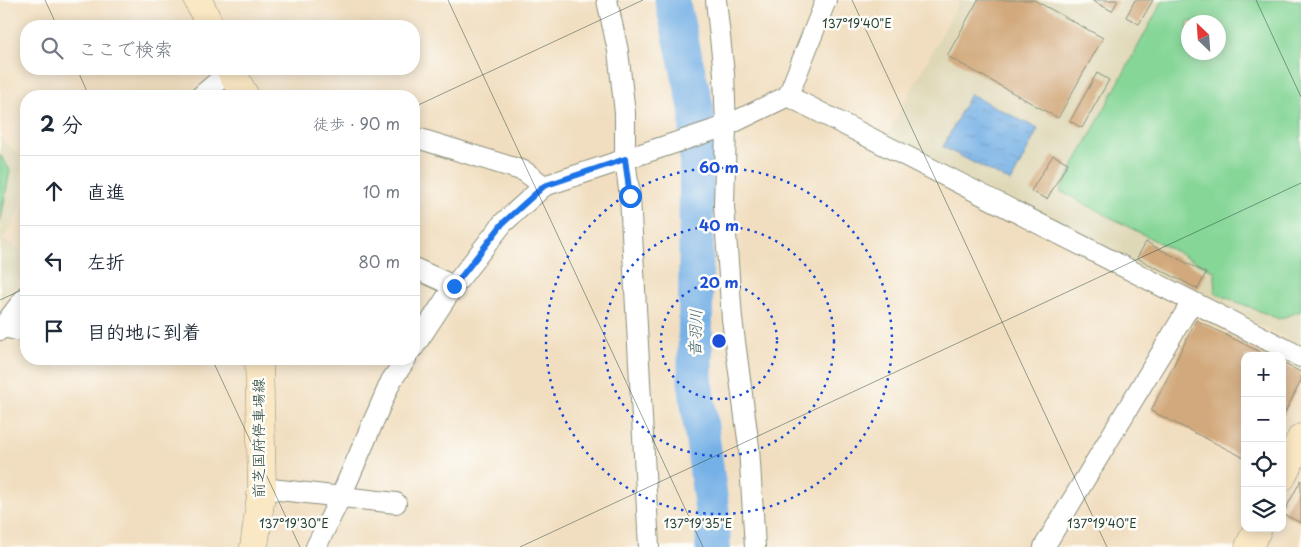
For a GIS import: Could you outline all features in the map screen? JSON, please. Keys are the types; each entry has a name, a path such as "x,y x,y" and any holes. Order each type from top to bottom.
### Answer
{"main road":[{"path":"198,0 207,20"},
{"path":"233,75 242,90"},
{"name":"前芝国府停車場線","path":"254,547 262,488 259,365"},
{"path":"1286,469 1301,438"},
{"path":"1249,547 1256,532"}],"street":[{"path":"607,0 618,51 630,158 630,196 649,547"},
{"path":"716,0 724,74 720,128 732,319 749,447 755,547"},
{"path":"420,338 454,286 503,223 544,186 720,128 788,96 826,0"},
{"path":"208,90 224,75"},
{"path":"788,96 1301,357"},
{"path":"420,139 524,171 544,186"},
{"path":"420,271 454,286"},
{"path":"1044,547 1192,302"},
{"path":"20,304 1,328 20,331"},
{"path":"316,547 341,496 391,381 402,365"},
{"path":"262,488 396,503"}],"shaded area":[{"path":"960,0 1301,0 1301,346 885,139"},
{"path":"0,137 20,156 20,210 4,239 20,249 20,280 0,300"}],"green space":[{"path":"1163,0 1301,0 1301,311 1279,319 1215,293 1215,272 1060,191"},
{"path":"0,155 10,170 0,225"}],"water":[{"path":"970,94 1038,129 1011,182 943,147"}],"building":[{"path":"978,0 1034,0 1103,38 1058,118 947,56"},
{"path":"1091,0 1118,0 1112,11"},
{"path":"1135,0 1153,0 1139,24 1126,17"},
{"path":"1097,73 1109,80 1082,128 1070,121"},
{"path":"1053,155 1068,163 1047,199 1031,191"},
{"path":"1146,242 1206,273 1198,289 1137,258"},
{"path":"1196,320 1260,352 1241,352 1241,456 1151,411"},
{"path":"1286,365 1301,372 1301,381 1286,410"},
{"path":"1301,480 1301,523 1286,516 1286,508"}],"waterway":[{"name":"音羽川","path":"672,0 697,111 695,381 713,519 713,547"}],"route":[{"path":"454,286 503,223 544,186 625,159 630,196"}]}
